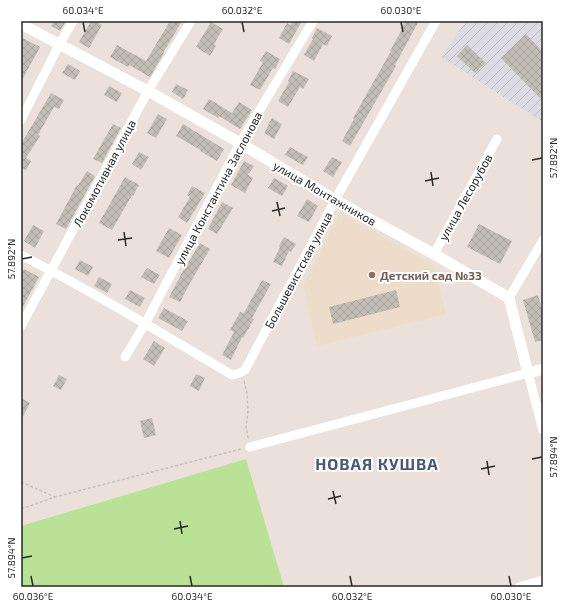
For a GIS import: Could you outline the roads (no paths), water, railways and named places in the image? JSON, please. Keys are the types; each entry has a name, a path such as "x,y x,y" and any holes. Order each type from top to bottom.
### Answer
{"street":[{"path":"21,120 59,44 73,21"},
{"name":"Локомотивная улица","path":"21,326 148,91 192,21"},
{"name":"улица Константина Заслонова","path":"125,357 145,324 240,143 313,21"},
{"name":"Большевистская улица","path":"145,324 232,375 238,374 244,370 335,200 436,21"},
{"name":"улица Монтажников","path":"21,24 148,91 240,143 335,200 434,254 509,298"},
{"name":"улица Лесорубов","path":"434,254 497,140"},
{"path":"543,240 509,298 543,430"},
{"path":"21,256 51,271 145,324"},
{"path":"250,447 543,369"},
{"path":"519,587 543,580"}],"place":[{"name":"Детский сад №33","path":"372,275"}],"district":[{"name":"НОВАЯ КУШВА","path":"377,463"}]}
